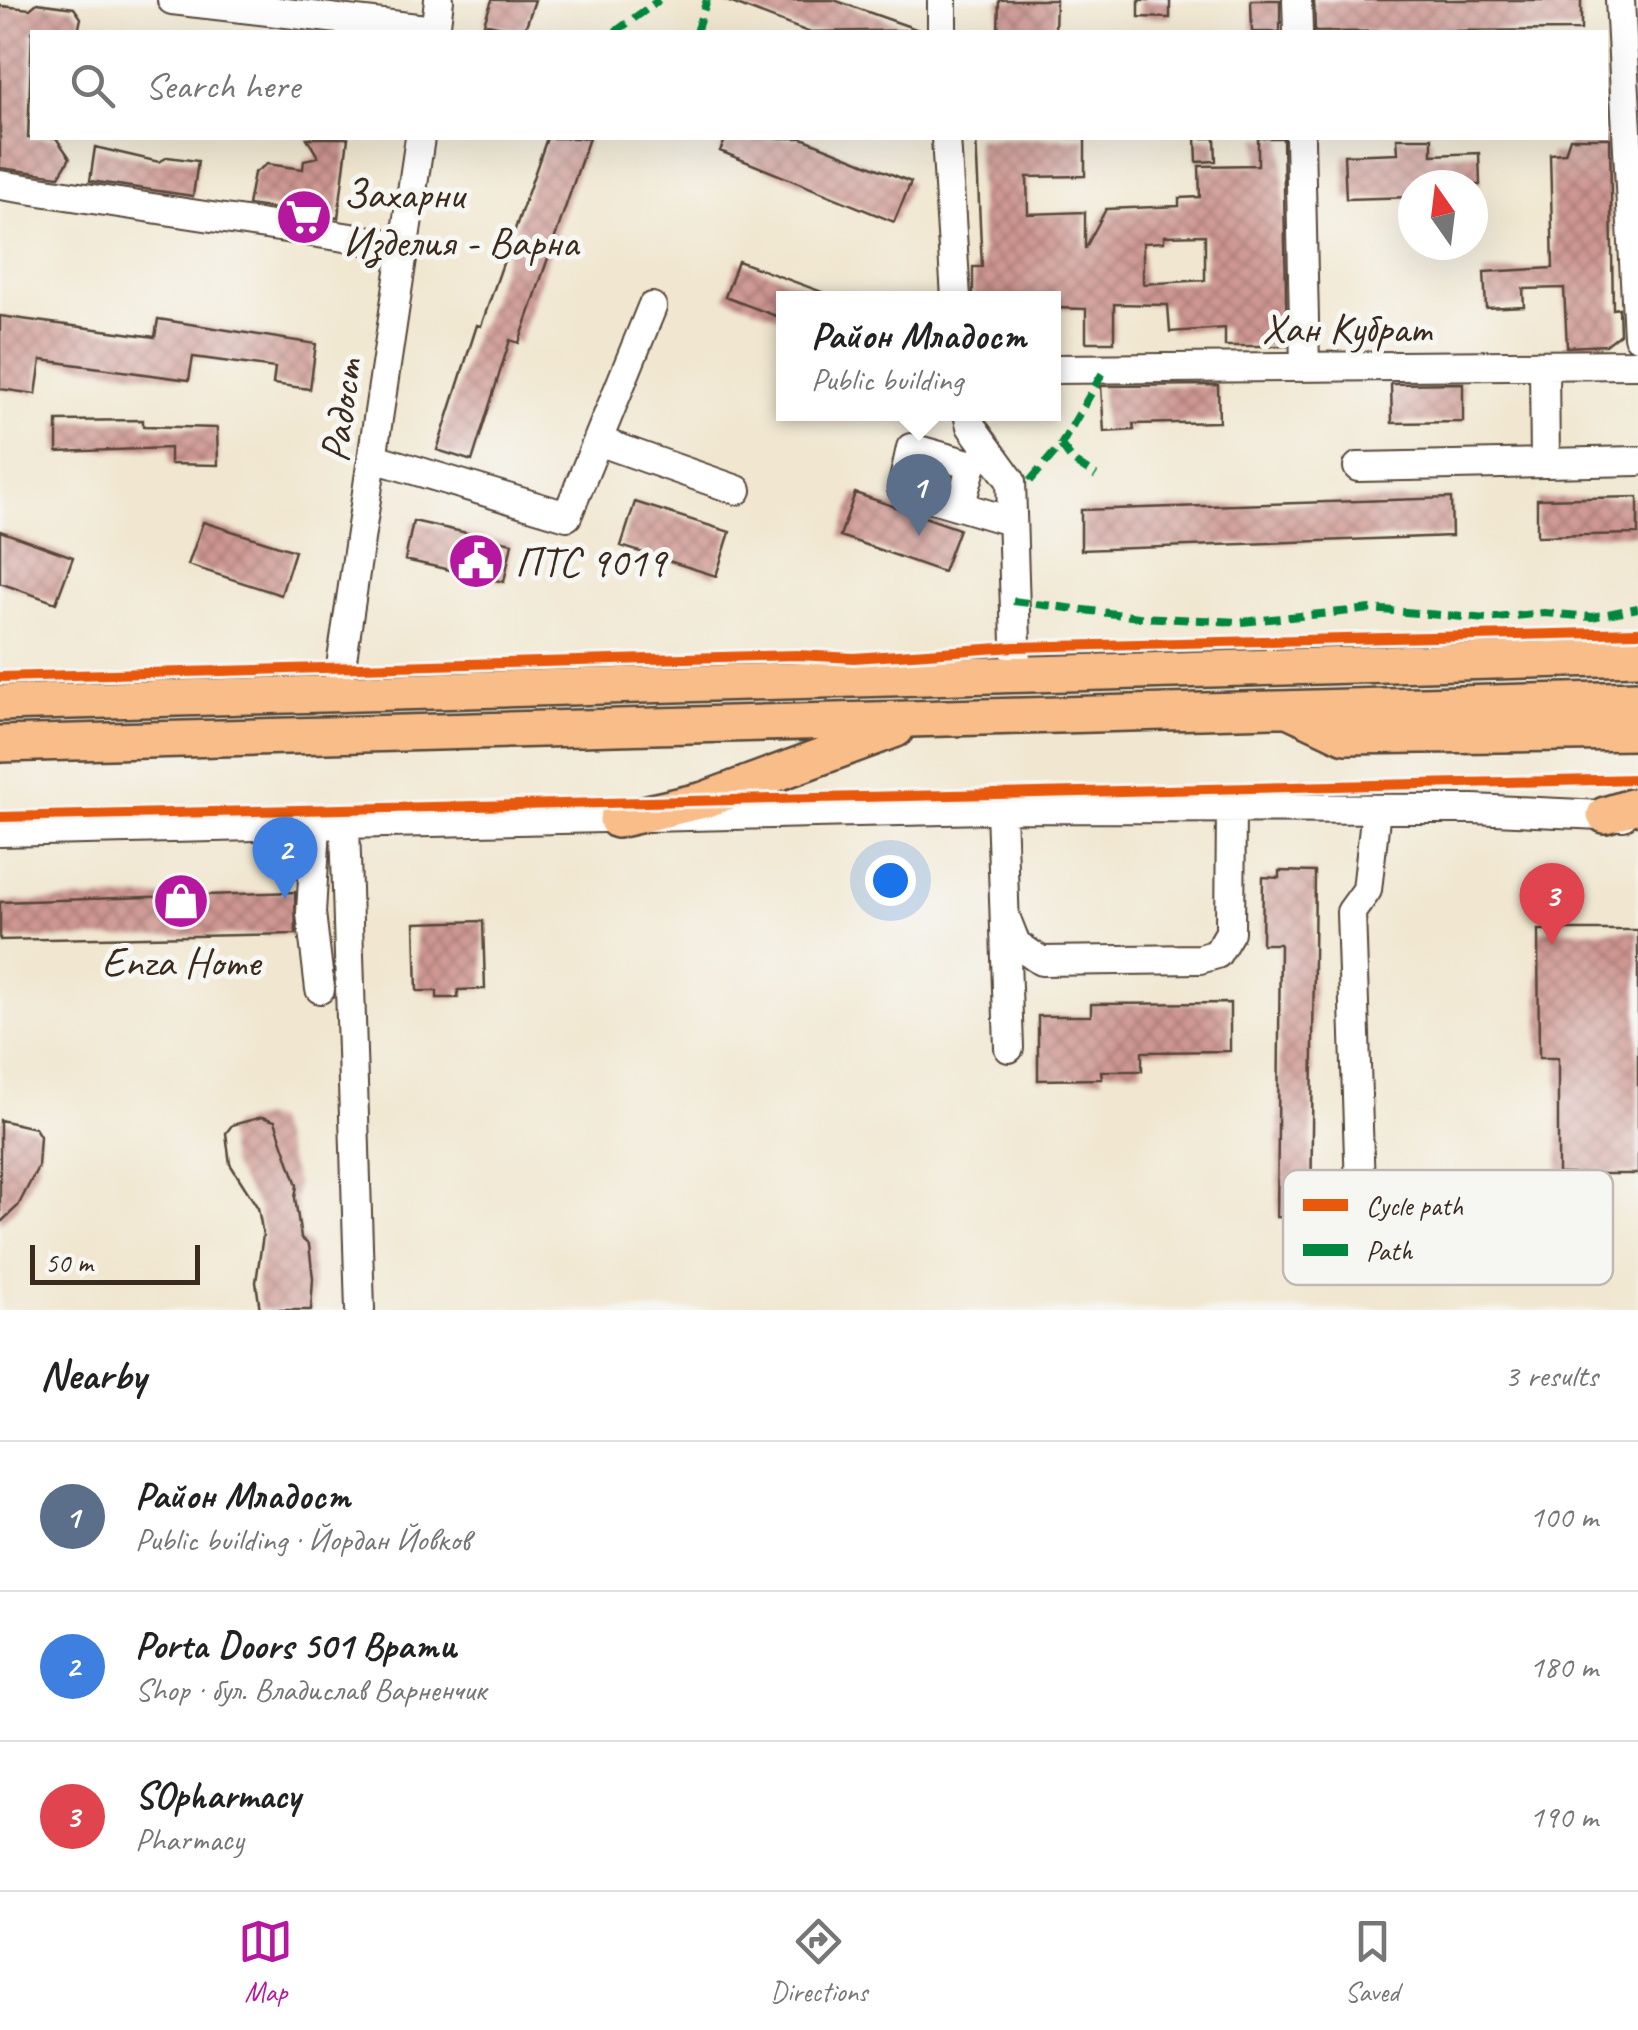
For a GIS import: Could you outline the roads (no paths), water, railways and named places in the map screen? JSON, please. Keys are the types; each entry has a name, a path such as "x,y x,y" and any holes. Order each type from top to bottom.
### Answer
{"main road":[{"path":"0,703 1638,658"},
{"path":"0,744 1638,699"},
{"path":"1287,708 1345,736 1638,732"},
{"path":"618,820 704,800 922,719"}],"street":[{"path":"172,0 427,30"},
{"path":"435,30 440,0"},
{"path":"942,0 942,30"},
{"path":"1297,0 1298,30"},
{"path":"1620,0 1638,336"},
{"name":"Радост","path":"337,694 420,140"},
{"path":"946,140 956,291"},
{"path":"1300,140 1305,367"},
{"path":"0,186 404,246"},
{"path":"374,458 567,516 652,307"},
{"name":"Хан Кубрат","path":"1061,369 1638,364"},
{"path":"1544,365 1545,462"},
{"path":"970,421 1010,480 1016,674"},
{"path":"598,441 737,490"},
{"path":"1358,467 1638,461"},
{"path":"960,506 1010,522"},
{"path":"1006,916 1016,944 1040,961 1200,959 1217,954 1230,932 1231,808"},
{"path":"1002,809 1009,1048"},
{"path":"0,832 1002,809 1627,812"},
{"path":"1359,1170 1351,912 1367,890 1376,809"},
{"path":"345,825 360,1310"},
{"path":"316,826 310,913 320,990"}],"place":[{"name":"Захарни Изделия - Варна","path":"304,217"},
{"name":"Район Младост","path":"919,536"},
{"name":"ПТС 9019","path":"476,561"},
{"name":"Porta Doors 501 Врати","path":"285,899"},
{"name":"Enza Home","path":"181,901"},
{"name":"SOpharmacy","path":"1552,945"}]}
